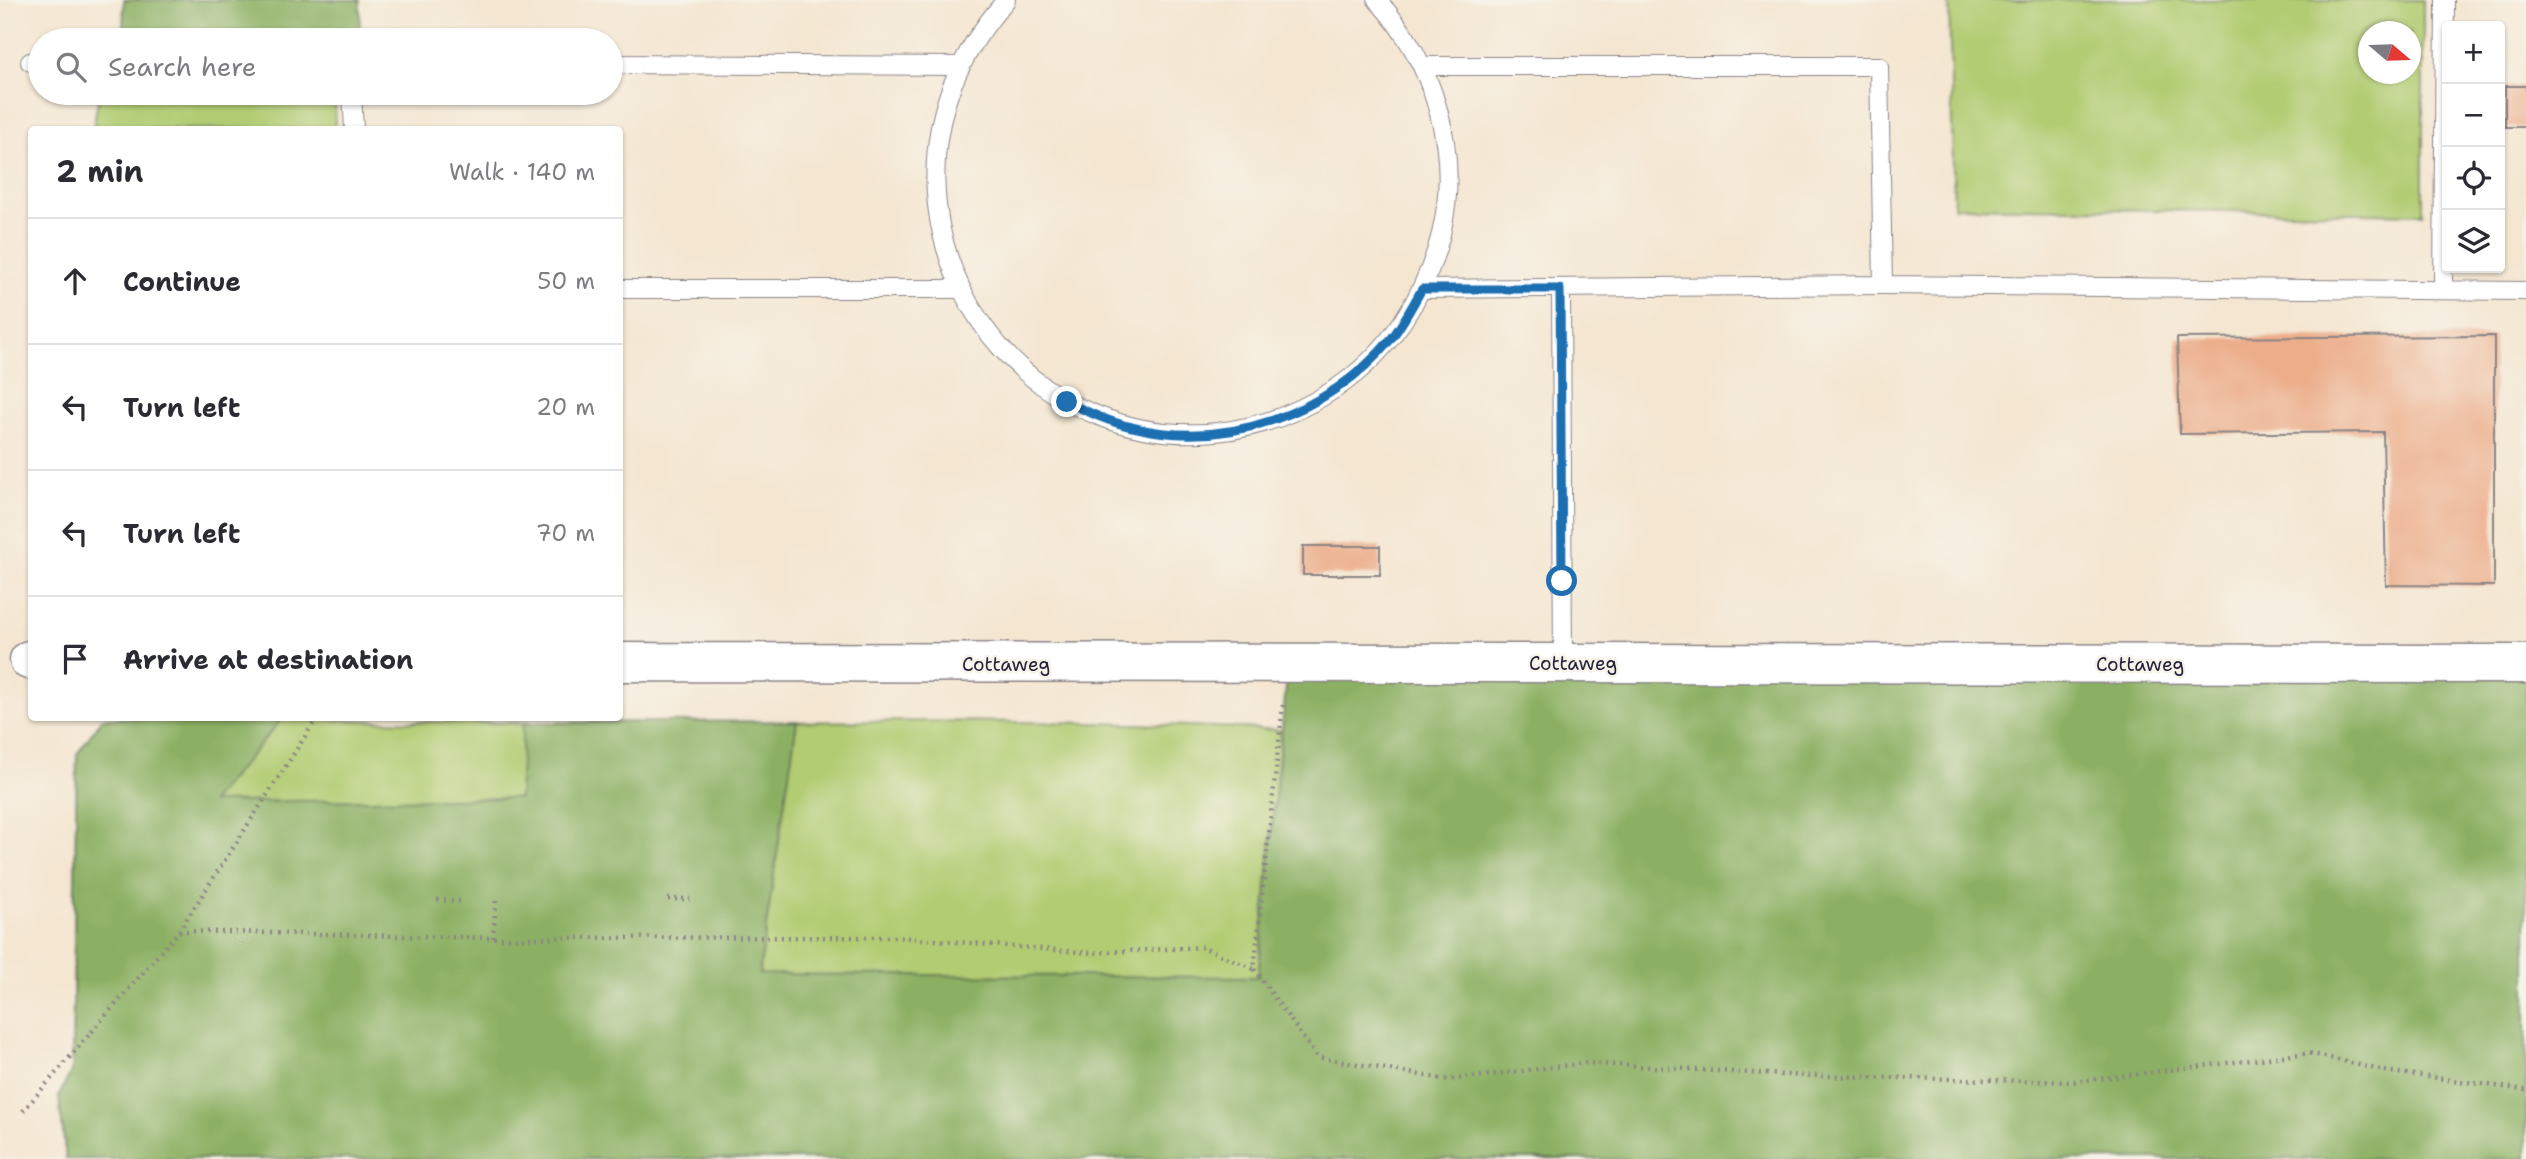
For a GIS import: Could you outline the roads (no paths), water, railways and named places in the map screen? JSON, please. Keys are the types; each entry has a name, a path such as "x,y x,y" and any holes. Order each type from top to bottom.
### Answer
{"street":[{"name":"Cottaweg","path":"623,663 1288,666 1563,663 2526,664"}],"lane":[{"path":"1006,0 981,30 961,66 945,105 937,142 934,180 937,212 948,258 960,289 988,335 1012,361 1034,381 1067,402 1132,427 1166,433 1194,434 1260,425 1319,400 1347,381 1374,357 1392,337 1422,289 1435,258 1444,219 1448,175 1445,138 1423,66 1409,41 1377,0"},
{"path":"2443,290 2445,0"},
{"path":"623,64 961,66"},
{"path":"1423,66 1879,66 1883,285"},
{"path":"353,105 354,126"},
{"path":"1422,289 1883,285 2526,291"},
{"path":"623,289 960,289"},
{"path":"1560,289 1563,663"}]}
